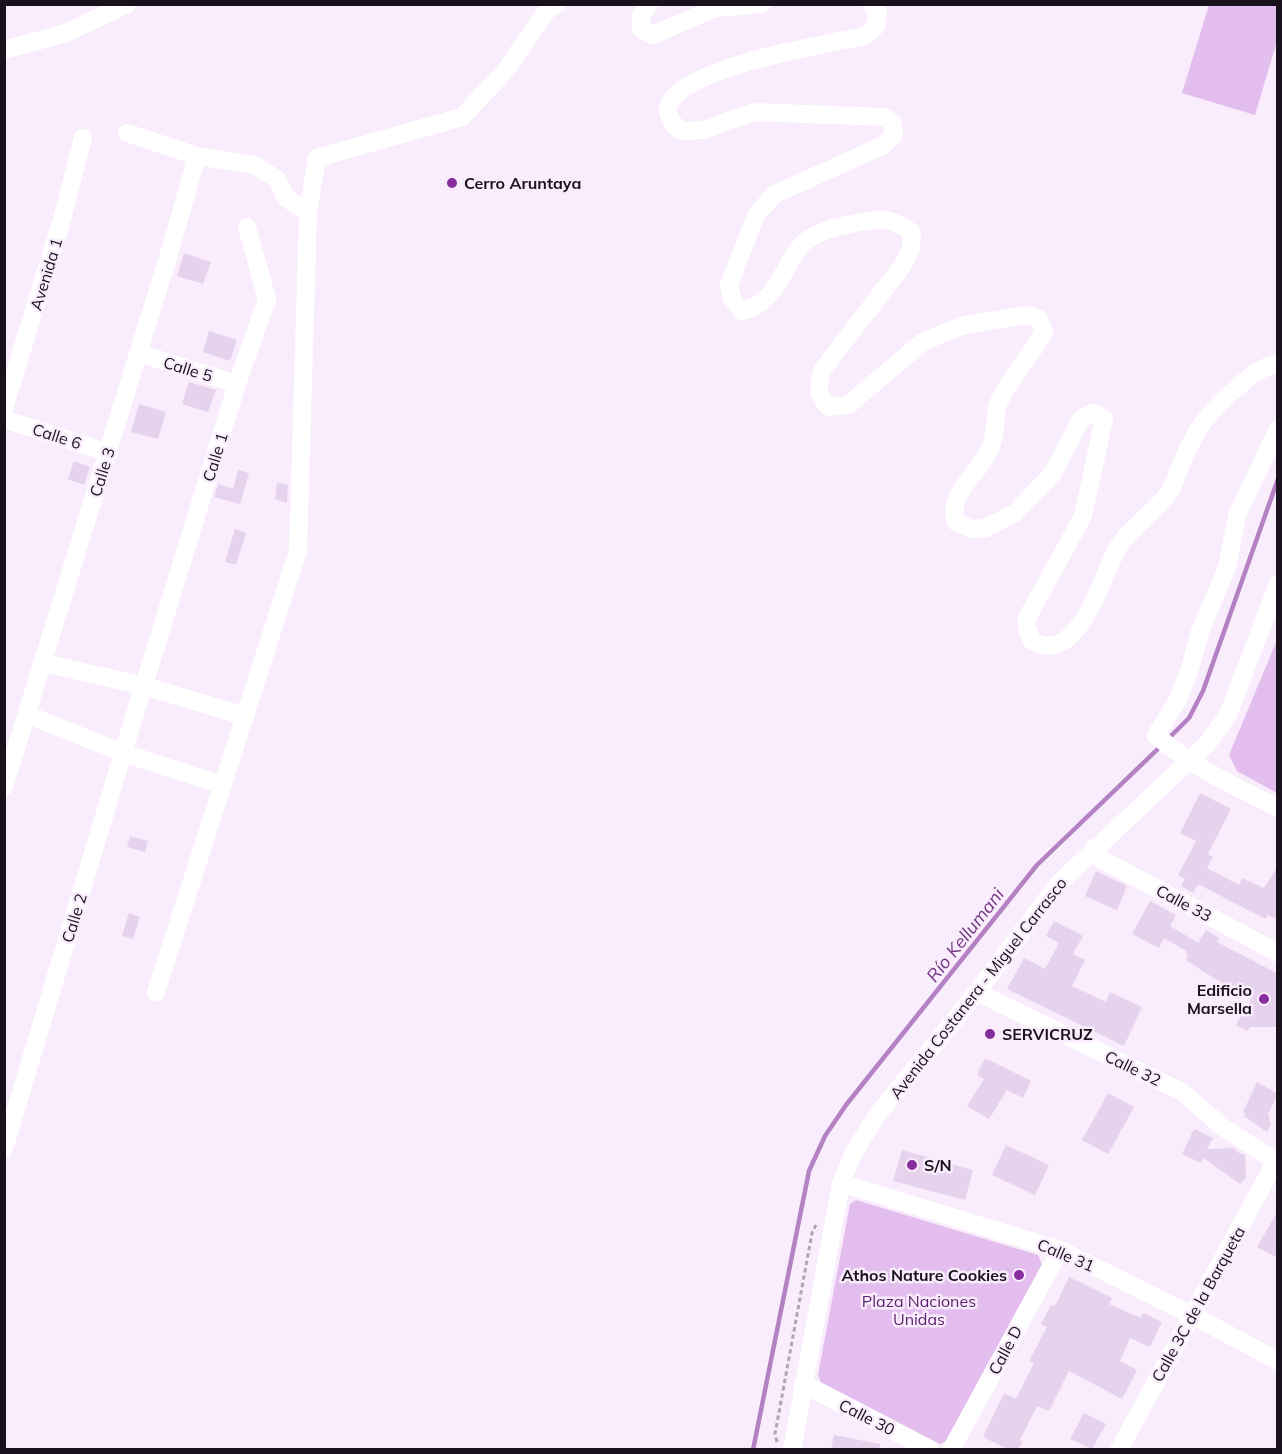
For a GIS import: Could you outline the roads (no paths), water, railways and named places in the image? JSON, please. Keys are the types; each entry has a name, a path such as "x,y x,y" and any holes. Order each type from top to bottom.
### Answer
{"street":[{"path":"4,50 66,33 127,4"},
{"path":"156,992 297,551 308,213 317,158 462,117 505,71 548,9 556,4"},
{"path":"649,4 641,16 641,29 653,35 715,8 762,4"},
{"path":"871,4 878,12 876,26 865,36 750,59 690,83 670,103 668,115 673,125 681,131 703,130 754,112 885,117 893,124 894,135 882,146 775,194 756,215 729,285 732,299 742,311 756,308 770,294 807,240 827,229 875,219 899,221 912,233 912,248 903,265 823,369 818,384 821,401 829,407 848,405 924,341 964,325 1028,315 1039,319 1044,332 1031,356 1009,381 998,405 991,449 977,471 958,492 952,510 956,522 972,529 986,528 1016,513 1053,473 1081,419 1094,413 1104,419 1083,516 1028,618 1027,628 1032,641 1043,647 1055,647 1073,634 1092,606 1118,547 1171,488 1185,455 1209,411 1254,372 1278,364"},
{"path":"127,133 197,156 255,165 278,180 285,197 308,213"},
{"name":"Avenida 1","path":"4,408 61,223 83,138"},
{"name":"Calle 3","path":"4,788 197,156"},
{"name":"Calle 1","path":"144,686 237,384 267,299 247,227"},
{"name":"Calle 5","path":"138,353 237,384"},
{"name":"Calle 6","path":"4,419 108,453"},
{"path":"1278,429 1237,515 1227,567 1200,632 1189,672 1176,703 1156,735 1182,757 1278,808"},
{"name":"Avenida Costanera - Miguel Carrasco","path":"792,1449 841,1183 864,1134 977,992 1059,883 1182,757 1208,743 1228,715 1278,584"},
{"path":"44,663 144,686 245,716"},
{"name":"Calle 2","path":"5,1149 144,686"},
{"path":"28,715 123,753 222,785"},
{"name":"Calle 33","path":"1094,848 1101,859 1278,953"},
{"name":"Calle 32","path":"977,992 1182,1092 1224,1128 1277,1161"},
{"name":"Calle 3C de la Barqueta","path":"1119,1449 1277,1161"},
{"name":"Calle 31","path":"841,1183 1060,1250 1192,1315 1278,1361"},
{"name":"Calle D","path":"951,1449 1060,1250"},
{"name":"Calle 30","path":"803,1384 932,1449"}],"waterway":[{"name":"Río Kellumani","path":"1168,739 1189,718 1203,691 1278,479"},
{"name":"Río Kellumani","path":"753,1450 809,1171 825,1136 846,1105 1037,865 1162,745"}],"place":[{"name":"Cerro Aruntaya","path":"452,183"},
{"name":"Edificio Marsella","path":"1264,999"},
{"name":"SERVICRUZ","path":"990,1034"},
{"name":"S/N","path":"912,1165"},
{"name":"Athos Nature Cookies","path":"1019,1275"}],"park label":[{"name":"Plaza Naciones Unidas","path":"919,1310"}]}
